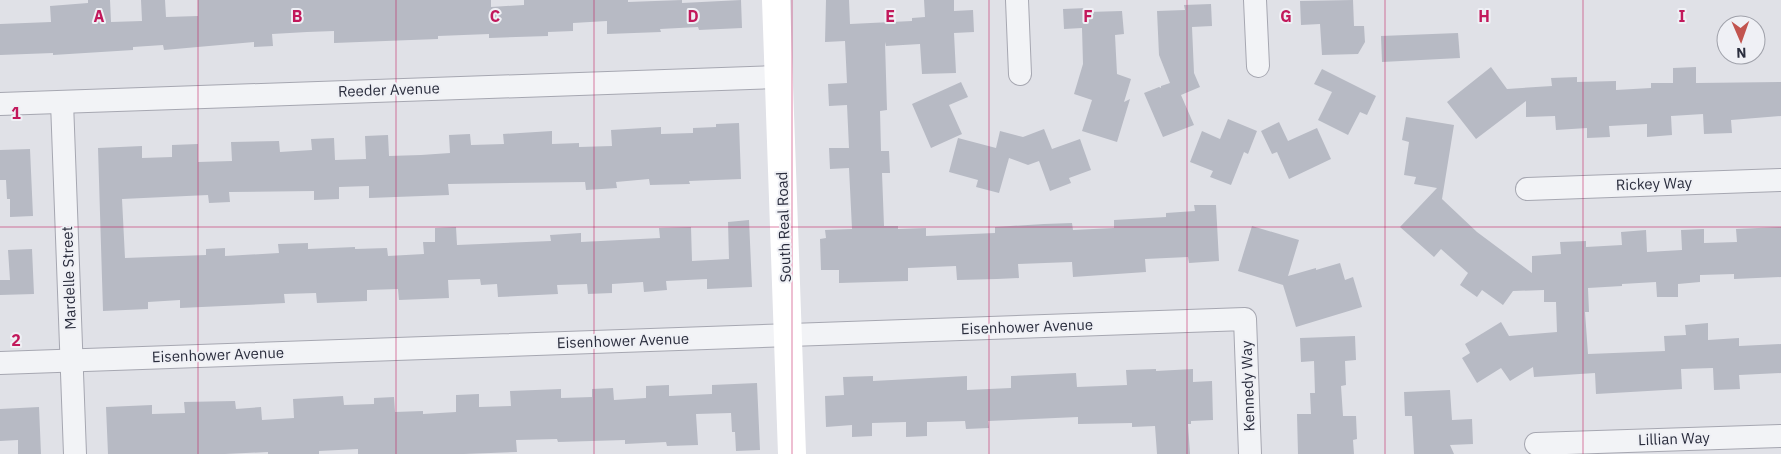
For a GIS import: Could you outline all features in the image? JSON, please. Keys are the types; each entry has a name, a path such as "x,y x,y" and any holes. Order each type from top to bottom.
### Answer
{"street":[{"name":"South Real Road","path":"776,0 792,454"},
{"path":"1017,0 1020,74"},
{"path":"1255,0 1258,66"},
{"name":"Reeder Avenue","path":"0,104 779,77"},
{"name":"Mardelle Street","path":"62,102 75,454"},
{"name":"Rickey Way","path":"1527,189 1781,180"},
{"name":"Eisenhower Avenue","path":"0,363 1245,319"},
{"name":"Kennedy Way","path":"1245,319 1250,454"},
{"name":"Lillian Way","path":"1536,444 1781,436"}],"building":[{"path":"88,0 110,0 111,22 142,21 141,0 165,0 166,17 198,16 198,0 491,0 491,7 524,5 524,0 628,0 628,2 682,0 682,3 741,0 742,28 699,30 698,27 660,29 661,32 607,34 607,21 573,23 573,31 548,32 548,36 489,38 489,34 438,36 438,39 334,43 334,31 272,34 273,46 254,47 254,42 164,50 163,45 133,47 133,50 53,55 53,53 0,55 0,24 51,22 50,6 88,3"},
{"path":"826,0 849,0 850,24 912,21 912,18 925,17 924,0 954,0 954,11 973,10 974,32 954,33 956,73 922,74 920,44 886,46 885,42 887,110 880,111 881,151 889,151 890,173 882,173 884,226 898,226 898,229 926,228 926,236 995,233 995,227 1044,224 1072,223 1073,230 1114,228 1114,220 1166,217 1166,213 1195,211 1194,205 1216,205 1219,261 1189,263 1188,257 1145,259 1146,272 1073,277 1072,262 1018,264 1019,278 957,280 956,266 908,268 908,281 839,283 839,270 821,270 820,239 826,238 825,230 852,229 849,168 830,169 829,148 849,148 847,105 829,106 828,84 847,83 845,41 825,42"},
{"path":"1353,0 1354,26 1364,26 1365,42 1358,54 1322,55 1320,24 1301,25 1300,1"},
{"path":"1211,4 1212,26 1192,27 1194,73 1200,87 1181,95 1194,125 1163,137 1144,93 1170,83 1159,55 1157,11 1185,10 1184,5"},
{"path":"1087,8 1088,12 1122,11 1124,34 1115,35 1117,74 1131,79 1124,102 1130,99 1117,142 1082,131 1092,100 1074,94 1083,64 1082,28 1064,29 1063,9"},
{"path":"1458,33 1460,58 1382,62 1381,36"},
{"path":"1491,67 1507,89 1552,86 1551,78 1577,77 1577,82 1616,81 1616,90 1651,88 1651,83 1673,83 1673,68 1696,67 1696,83 1781,82 1781,116 1731,120 1732,133 1704,134 1703,114 1671,116 1672,135 1647,137 1647,124 1609,126 1610,137 1587,138 1587,128 1556,130 1555,116 1526,117 1526,101 1476,139 1447,102"},
{"path":"1322,69 1376,96 1367,115 1360,112 1348,135 1318,120 1332,92 1314,84"},
{"path":"961,82 968,97 949,105 962,134 931,148 912,104"},
{"path":"1406,117 1454,125 1442,199 1477,232 1532,273 1532,256 1561,254 1560,242 1586,241 1586,247 1622,245 1621,232 1646,230 1647,252 1682,250 1681,230 1704,229 1704,243 1737,242 1736,229 1781,227 1781,277 1734,279 1734,274 1700,275 1700,282 1678,284 1678,297 1657,297 1656,282 1588,288 1589,312 1585,312 1588,354 1665,351 1664,336 1686,335 1685,325 1708,323 1708,340 1739,338 1739,346 1781,344 1781,373 1739,375 1740,389 1714,390 1713,368 1681,369 1682,389 1596,394 1595,373 1534,377 1533,367 1510,381 1501,368 1477,383 1462,358 1470,353 1465,344 1501,322 1509,336 1557,332 1556,302 1544,302 1544,290 1513,291 1503,305 1482,290 1477,297 1460,285 1468,273 1441,249 1434,257 1400,227 1437,188 1414,184 1416,177 1404,175 1409,142 1402,140"},
{"path":"1228,119 1257,131 1248,154 1244,152 1231,185 1210,177 1213,171 1190,162 1202,131 1220,139"},
{"path":"1279,122 1288,141 1317,128 1331,159 1289,179 1277,152 1272,154 1261,131"},
{"path":"739,123 741,179 689,181 690,184 650,185 649,179 616,182 617,188 586,190 585,182 448,184 449,195 369,198 369,186 339,187 339,199 314,200 314,191 229,192 230,202 209,203 208,195 122,199 125,258 206,255 206,249 225,248 225,256 279,253 278,244 308,243 308,249 387,248 388,256 424,254 423,242 435,242 435,228 456,227 457,245 551,241 550,235 581,233 581,242 660,238 659,228 691,227 692,261 729,259 728,222 749,220 752,287 707,289 707,279 666,281 667,290 644,292 643,282 612,284 612,293 588,294 587,284 557,285 558,294 498,297 497,284 481,285 480,279 448,280 449,298 399,300 398,289 367,290 367,301 317,303 316,293 284,294 285,303 180,308 180,300 148,302 148,309 103,311 98,148 142,146 142,158 172,157 172,145 198,144 198,162 232,161 231,142 279,141 280,152 312,150 311,139 334,138 335,160 366,159 365,136 388,135 389,156 421,155 450,153 449,135 470,134 471,145 504,144 503,134 552,131 552,144 579,143 579,147 612,146 611,130 661,127 661,134 693,133 693,128"},
{"path":"1044,129 1052,149 1080,139 1091,170 1069,178 1071,183 1050,191 1039,161 1028,165 1009,158 999,193 976,187 978,180 949,172 958,138 996,148 1000,131 1023,137"},
{"path":"30,149 33,216 10,217 10,199 7,199 6,180 0,180 0,150"},
{"path":"1252,226 1299,240 1288,276 1340,263 1345,280 1353,277 1362,307 1296,327 1283,285 1238,271"},
{"path":"32,249 34,294 0,295 0,280 10,280 8,250"},
{"path":"1355,336 1356,360 1345,361 1346,385 1341,386 1343,416 1356,416 1357,439 1353,440 1354,454 1298,454 1297,414 1311,414 1310,393 1315,393 1314,361 1301,362 1300,338"},
{"path":"1156,369 1156,371 1193,369 1193,382 1212,381 1213,420 1191,421 1191,424 1188,424 1190,454 1157,454 1155,426 1132,427 1132,423 1078,424 1078,417 988,421 989,428 966,429 965,421 927,422 927,436 906,437 906,422 872,423 872,436 852,437 852,425 826,427 825,396 844,395 843,377 873,376 873,381 967,376 967,390 1011,388 1011,376 1076,373 1077,387 1127,385 1126,370"},
{"path":"757,383 760,450 736,451 731,413 696,414 698,445 667,446 666,442 625,444 625,440 558,442 557,439 516,440 517,452 464,454 358,454 358,449 319,451 319,454 268,454 268,452 108,454 106,407 152,405 152,414 185,413 184,402 235,401 236,409 261,407 262,420 294,418 293,399 343,396 344,405 374,404 374,398 394,397 395,412 423,411 423,414 456,412 456,395 479,394 479,407 511,406 510,391 561,389 561,398 592,397 592,389 613,388 614,400 646,398 646,386 669,385 669,396 712,394 712,385"},
{"path":"1450,390 1452,420 1472,419 1473,444 1450,445 1454,454 1414,454 1412,416 1405,416 1404,392"},
{"path":"39,407 41,454 18,454 18,440 0,441 0,409"}]}
